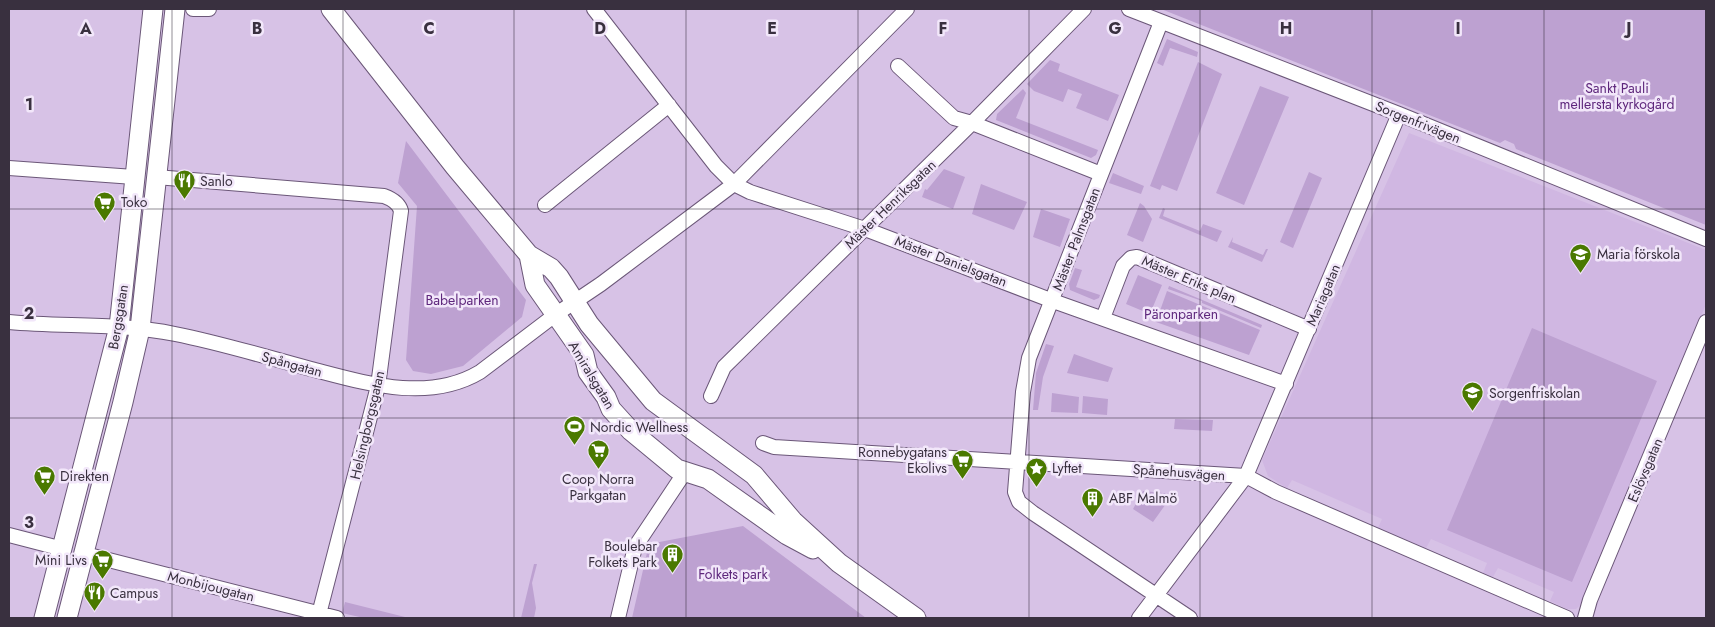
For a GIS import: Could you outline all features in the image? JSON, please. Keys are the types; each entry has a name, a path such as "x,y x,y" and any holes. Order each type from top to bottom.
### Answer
{"main road":[{"name":"Bergsgatan","path":"44,618 119,328 153,9"},
{"name":"Bergsgatan","path":"68,618 140,329 175,9"},
{"name":"Amiralsgatan","path":"331,9 454,167 529,255 551,268 590,324 653,401 754,475 793,521 839,563 916,618"},
{"name":"Amiralsgatan","path":"529,255 535,285 584,355 588,372 606,397 611,409 631,431 677,469 708,479 787,535 839,563"}],"street":[{"path":"193,9 209,9"},
{"path":"594,9 716,166 734,184"},
{"name":"Spångatan","path":"9,322 140,329 176,334 378,386 434,388 464,382 487,367 574,300 601,284 734,184 907,9"},
{"name":"Sorgenfrivägen","path":"1129,9 1399,114 1706,239"},
{"name":"Mäster Henriksgatan","path":"711,396 724,367 1082,16"},
{"name":"Mäster Palmsgatan","path":"1157,595 1019,502 1015,492 1026,371 1161,22"},
{"path":"898,66 954,118 972,123 1101,174"},
{"path":"545,205 668,105"},
{"name":"Mariagatan","path":"1139,618 1246,476 1399,114"},
{"path":"9,168 134,177"},
{"name":"Helsingborgsgatan","path":"156,177 384,196 394,202 401,211 378,386 318,616"},
{"name":"Mäster Danielsgatan","path":"734,184 750,192 865,229 1053,300"},
{"name":"Mäster Eriks plan","path":"1103,318 1123,266 1131,258 1137,257 1309,329"},
{"path":"1053,300 1286,384"},
{"name":"Eslövsgatan","path":"1585,618 1590,600 1706,322"},
{"name":"Spånehusvägen","path":"762,443 774,447 1246,476 1276,492 1567,618"},
{"path":"618,618 635,547 685,472"},
{"path":"9,535 63,549"},
{"name":"Monbijougatan","path":"85,554 318,616 337,618"},
{"path":"1157,595 1190,618"}],"shaded area":[{"name":"Sorgenfriskolan","path":"1409,133 1706,250 1706,304 1584,602 1576,609 1567,609 1550,601 1554,592 1498,568 1493,577 1483,573 1487,563 1431,539 1426,548 1378,528 1382,519 1292,480 1287,488 1268,476 1262,460"}],"green space":[{"name":"Sankt Pauli mellersta kyrkogård","path":"1161,9 1706,9 1706,225 1516,149 1514,144 1505,140 1500,143"},
{"path":"1167,39 1198,52 1197,57 1170,48 1163,66 1157,63"},
{"path":"1050,60 1060,64 1058,71 1119,95 1108,121 1076,108 1082,94 1068,89 1063,102 1034,91 1027,84"},
{"path":"1198,62 1222,74 1177,191 1162,185 1160,190 1150,186"},
{"path":"1260,86 1289,97 1244,205 1216,193"},
{"path":"1023,89 1026,93 1016,118 1098,150 1096,155 1091,158 996,120 997,114"},
{"name":"Babelparken","path":"406,141 526,300 522,317 463,366 431,374 413,371 406,360 417,206 398,183"},
{"path":"944,169 965,177 953,209 922,197 925,189 927,190"},
{"path":"1309,172 1322,178 1293,248 1280,242"},
{"path":"1113,173 1144,186 1141,194 1109,183"},
{"path":"981,184 1027,202 1014,230 972,214"},
{"path":"1140,203 1152,219 1143,242 1127,235"},
{"path":"1163,208 1165,209 1163,216 1200,231 1203,224 1222,231 1217,242 1159,218"},
{"path":"1041,209 1070,219 1060,247 1033,237"},
{"path":"1233,237 1232,242 1263,255 1266,249 1268,249 1262,262 1228,247"},
{"path":"1075,268 1082,270 1076,287 1100,295 1099,298 1094,300 1070,290 1069,284"},
{"path":"1138,275 1162,285 1150,314 1126,304"},
{"path":"1169,286 1262,325 1261,328 1202,303 1202,301 1168,289"},
{"name":"Päronparken","path":"1167,291 1260,330 1249,355 1156,322"},
{"path":"1532,328 1657,381 1572,582 1447,530"},
{"path":"1046,344 1054,346 1043,377 1038,410 1033,410 1036,373"},
{"path":"1074,354 1113,368 1108,382 1067,373"},
{"path":"1052,393 1079,397 1078,413 1051,412"},
{"path":"1083,396 1108,399 1107,415 1082,413"},
{"path":"1175,419 1213,420 1212,431 1174,429"},
{"path":"1143,491 1173,494 1153,522 1133,509"},
{"name":"Folkets park","path":"743,526 866,618 632,618 649,544"},
{"path":"534,564 537,564 532,583 536,608 534,618 521,618"},
{"path":"345,602 409,618 364,618 342,613"}],"place":[{"name":"Sanlo","path":"184,200"},
{"name":"Toko","path":"105,221"},
{"name":"Maria förskola","path":"1581,273"},
{"name":"Sorgenfriskolan","path":"1473,412"},
{"name":"Nordic Wellness","path":"574,446"},
{"name":"Coop Norra Parkgatan","path":"598,470"},
{"name":"Ronnebygatans Ekolivs","path":"963,479"},
{"name":"Lyftet","path":"1036,487"},
{"name":"Direkten","path":"44,495"},
{"name":"ABF Malmö","path":"1093,517"},
{"name":"Boulebar Folkets Park","path":"673,573"},
{"name":"Mini Livs","path":"103,579"},
{"name":"Campus","path":"94,612"}]}
